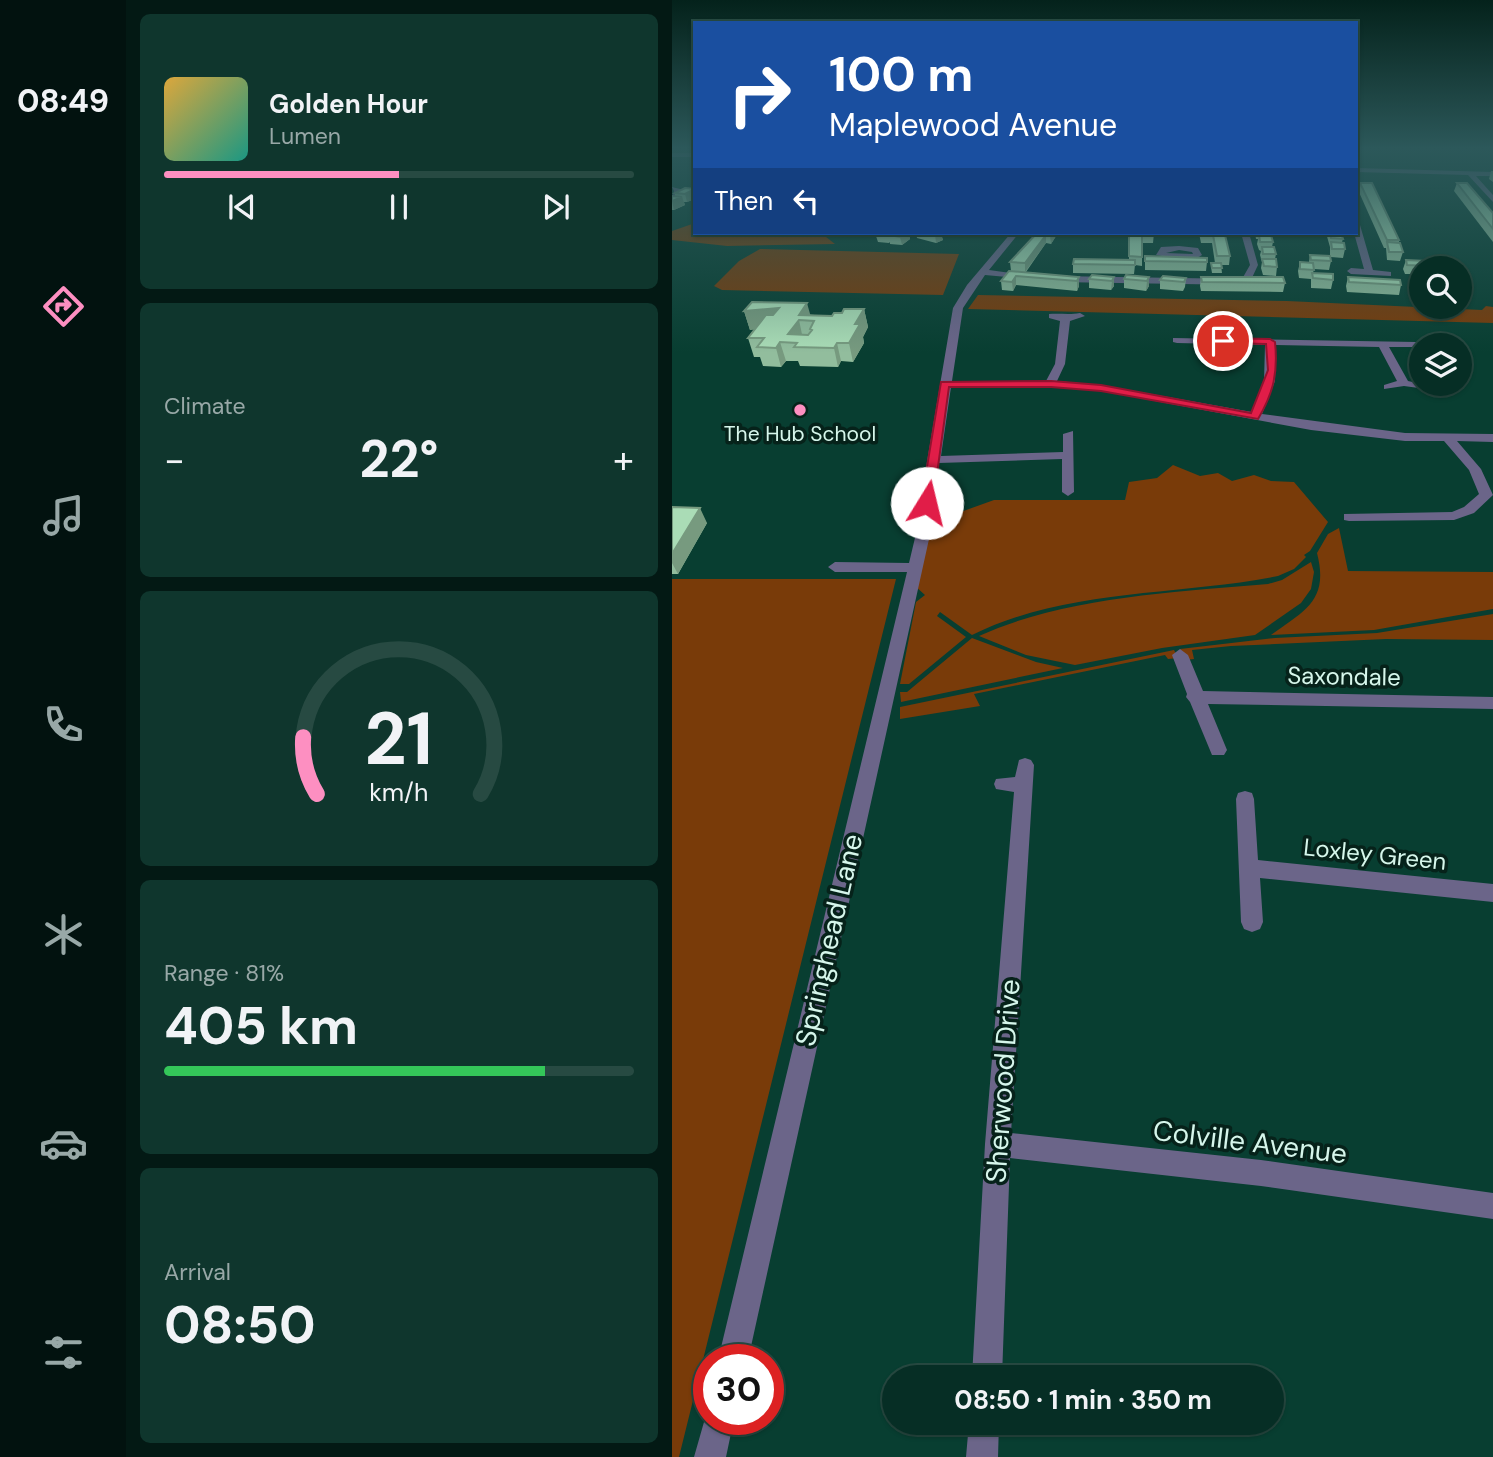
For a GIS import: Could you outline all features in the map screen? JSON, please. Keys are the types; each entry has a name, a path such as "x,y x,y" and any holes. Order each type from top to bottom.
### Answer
{"street":[{"path":"1358,232 1369,272"},
{"name":"Springhead Lane","path":"737,1344 915,568 958,308 970,287 1014,235"},
{"path":"1046,278 1246,282 1254,265 1246,235"},
{"path":"1351,271 1388,274"},
{"path":"983,272 1033,277"},
{"path":"1052,316 1065,319 1080,316"},
{"path":"1051,384 1060,364 1065,319"},
{"path":"1176,326 1178,352"},
{"path":"1177,340 1409,345"},
{"path":"1255,417 1273,370 1270,342"},
{"path":"1383,344 1390,362 1404,383"},
{"path":"945,384 1051,384 1148,395 1255,417 1405,436 1493,438"},
{"path":"1388,387 1409,384"},
{"path":"1068,492 1069,435"},
{"path":"1349,517 1454,516 1469,510 1489,496 1475,469 1448,438"},
{"path":"933,460 1069,456"},
{"path":"835,567 915,568"},
{"path":"1180,655 1194,697 1217,750"},
{"name":"Saxondale","path":"1194,697 1493,703"},
{"name":"Sherwood Drive","path":"988,1365 1017,778"},
{"path":"1245,799 1252,922"},
{"name":"Loxley Green","path":"1251,868 1493,893"},
{"name":"Colville Avenue","path":"999,1144 1261,1173 1493,1206"},
{"path":"710,1457 715,1435"},
{"path":"982,1457 983,1435"}],"shaded area":[{"path":"693,224 693,235 824,235 835,244 727,246 672,240 672,231"},
{"path":"760,249 959,254 943,295 722,290 714,286 739,261"},
{"path":"978,295 1287,301 1409,307 1409,319 1472,319 1472,310 1482,310 1486,306 1493,307 1493,323 968,309"},
{"path":"1173,465 1200,476 1218,473 1232,481 1254,475 1271,481 1294,482 1328,522 1310,551 1304,555 1306,557 1294,569 1278,576 1084,601 1008,620 972,635 940,612 937,616 966,637 909,684 900,684 916,602 925,595 915,586 930,523 994,500 1125,500 1129,482 1157,478"},
{"path":"1339,528 1348,571 1493,572 1493,609 1374,630 1271,635 1312,602 1320,582 1317,553 1328,534"},
{"path":"1311,562 1314,572 1311,589 1301,603 1255,635 1162,648 1075,665 1026,655 979,636 1047,613 1121,598 1268,584 1282,580"},
{"path":"672,579 896,579 707,1344 693,1344 693,1400 679,1457 672,1457"},
{"path":"1493,614 1493,640 1386,639 1231,646 1192,650 1194,659 1185,660 1180,649 1275,638 1377,633"},
{"path":"972,638 1036,662 1063,668 901,702 900,692 907,692"},
{"path":"1174,650 1178,658 1168,659 1165,655 974,694 980,706 900,719 900,707"}],"building":[{"path":"1376,217 1388,217 1399,240 1387,240"},
{"path":"1484,217 1493,217 1493,229"},
{"path":"1035,235 1046,235 1025,263 1010,262"},
{"path":"1129,235 1142,236 1142,257 1129,256"},
{"path":"1213,235 1225,235 1230,256 1217,256"},
{"path":"1259,235 1271,235 1273,242 1260,242"},
{"path":"1330,235 1342,235 1343,239 1331,238"},
{"path":"1331,242 1344,243 1345,249 1332,249"},
{"path":"1387,242 1400,243 1403,252 1389,252"},
{"path":"1262,247 1274,247 1276,254 1263,254"},
{"path":"1310,255 1330,256 1331,261 1311,260"},
{"path":"1145,256 1207,258 1207,262 1145,261"},
{"path":"1074,259 1135,260 1135,265 1073,264"},
{"path":"1262,259 1276,259 1277,267 1264,266"},
{"path":"1300,262 1313,263 1314,270 1300,269"},
{"path":"1211,263 1221,263 1222,268 1212,268"},
{"path":"1009,271 1079,277 1077,281 1016,276 1012,282 1001,281"},
{"path":"1312,273 1333,274 1333,280 1313,278"},
{"path":"1092,275 1114,277 1112,281 1089,279"},
{"path":"1126,275 1149,277 1147,281 1124,279"},
{"path":"1163,276 1186,278 1184,282 1160,280"},
{"path":"1201,277 1283,277 1285,283 1202,282"},
{"path":"1348,277 1400,280 1401,285 1349,282"},
{"path":"752,302 807,303 799,315 832,316 834,313 842,313 844,309 864,309 855,324 860,324 849,343 837,343 834,348 794,347 797,343 780,342 776,348 757,347 764,338 748,338 766,315 773,315 779,308 744,311","holes":["799,320 814,321 808,335 788,334"]},
{"path":"672,507 700,508 672,554"}],"place":[{"name":"The Hub School","path":"800,410"}],"route":[{"path":"927,503 945,384 1000,382 1101,388 1255,417 1273,370 1270,342 1223,341"}]}
